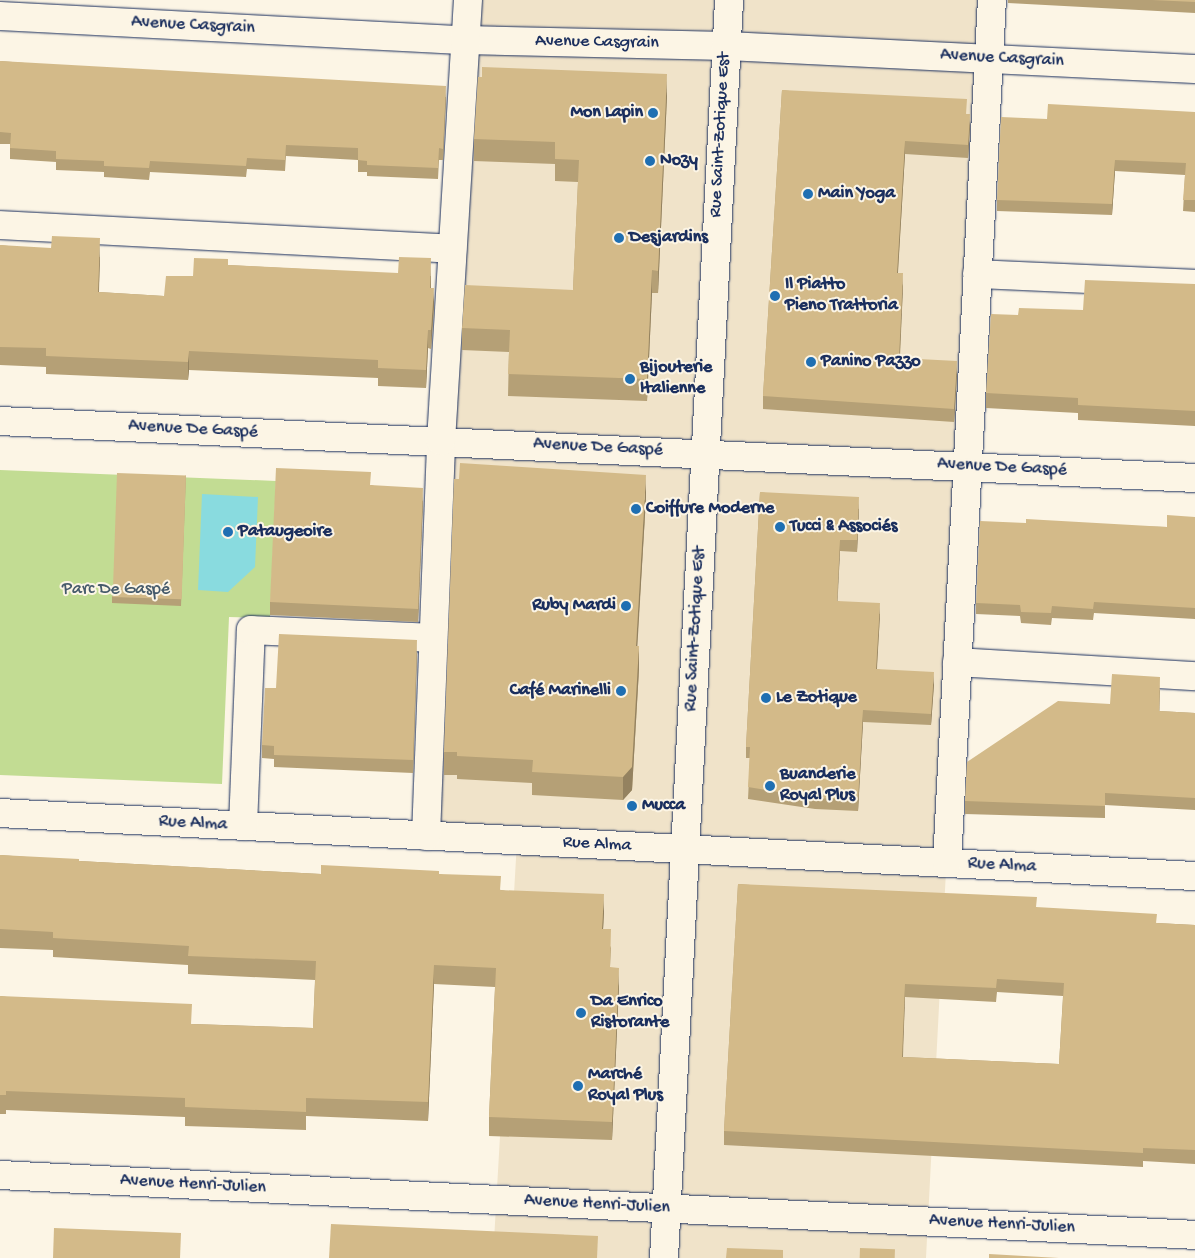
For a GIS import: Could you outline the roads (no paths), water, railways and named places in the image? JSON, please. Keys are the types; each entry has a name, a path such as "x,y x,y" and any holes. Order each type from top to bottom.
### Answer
{"street":[{"path":"426,836 441,441 468,0"},
{"name":"Rue Saint-Zotique Est","path":"664,1258 729,0"},
{"path":"946,863 992,0"},
{"name":"Avenue Casgrain","path":"0,16 465,40 726,46 1195,69"},
{"path":"0,225 452,249"},
{"path":"977,274 1195,284"},
{"name":"Avenue De Gaspé","path":"0,421 706,453 1195,478"},
{"path":"243,826 251,630 433,638"},
{"path":"957,662 1195,676"},
{"name":"Rue Alma","path":"0,813 1195,876"},
{"name":"Avenue Henri-Julien","path":"0,1175 1195,1234"}],"water":[{"name":"Pataugeoire","path":"202,494 258,497 255,567 228,592 198,590"}],"place":[{"name":"Mon Lapin","path":"653,113"},
{"name":"Nozy","path":"650,161"},
{"name":"Main Yoga","path":"808,194"},
{"name":"Desjardins","path":"619,238"},
{"name":"Il Piatto Pieno Trattoria","path":"775,296"},
{"name":"Panino Pazzo","path":"811,362"},
{"name":"Bijouterie Italienne","path":"630,379"},
{"name":"Coiffure Moderne","path":"636,509"},
{"name":"Tucci & Associés","path":"780,527"},
{"name":"Pataugeoire","path":"228,532"},
{"name":"Ruby Mardi","path":"626,606"},
{"name":"Café Marinelli","path":"621,691"},
{"name":"Le Zotique","path":"766,698"},
{"name":"Buanderie Royal Plus","path":"770,786"},
{"name":"Mucca","path":"632,806"},
{"name":"Da Enrico Ristorante","path":"581,1013"},
{"name":"Marché Royal Plus","path":"578,1086"}],"park label":[{"name":"Parc De Gaspé","path":"116,590"}]}
